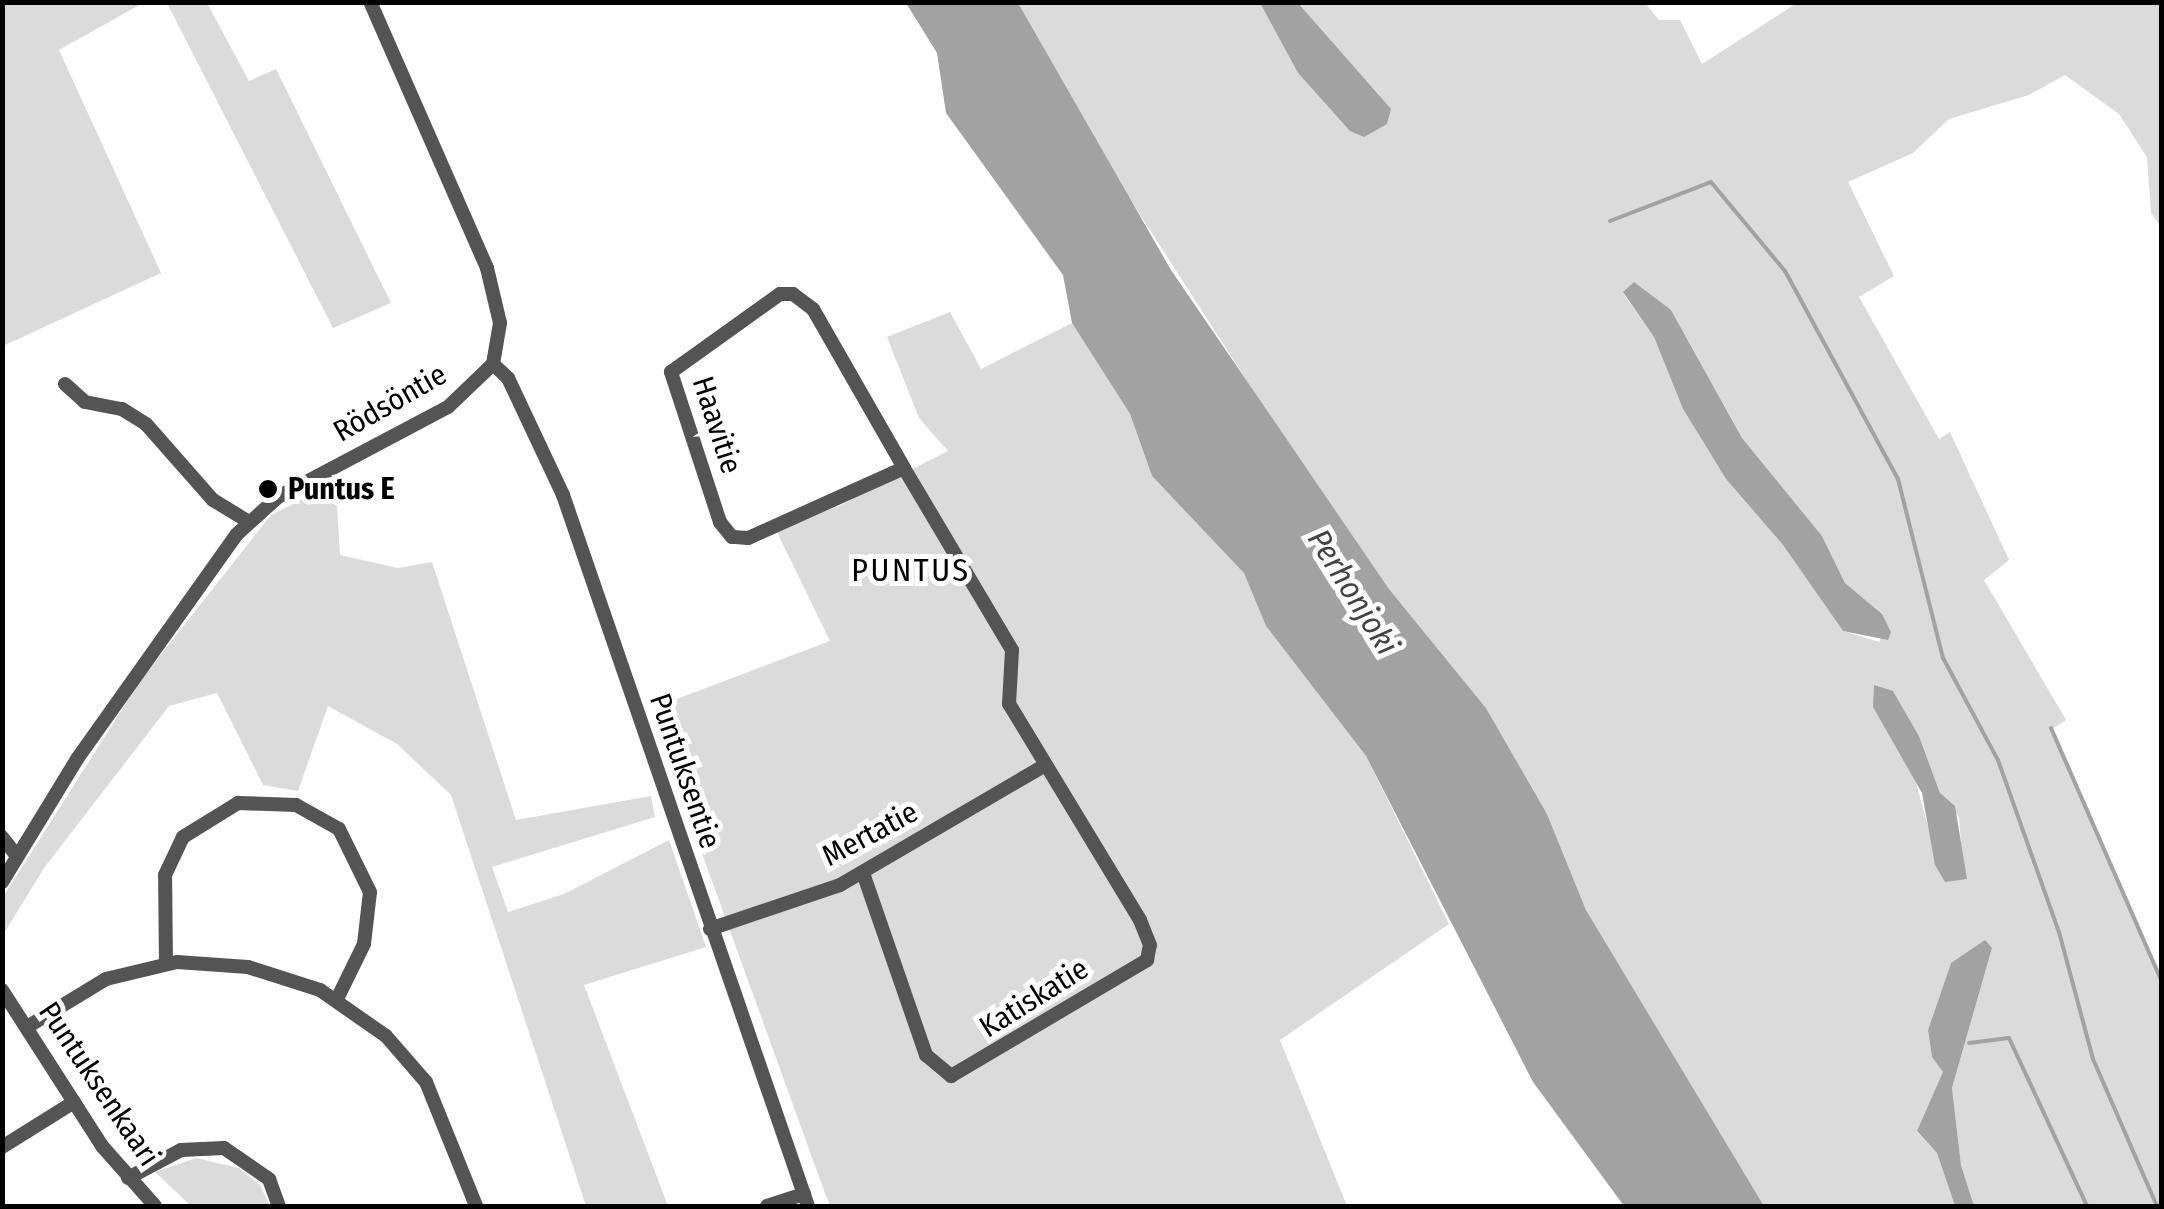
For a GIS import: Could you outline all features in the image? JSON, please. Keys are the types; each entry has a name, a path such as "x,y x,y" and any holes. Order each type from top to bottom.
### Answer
{"street":[{"path":"370,2 486,268 500,323 493,364"},
{"name":"Haavitie","path":"904,468 748,538 732,536 720,522 671,372 780,294 793,294 813,309 1012,650 1008,704 1045,765"},
{"name":"Rödsöntie","path":"2,882 77,759 248,522 278,497 448,407 493,364"},
{"name":"Puntuksentie","path":"493,364 508,378 563,494 806,1200"},
{"path":"65,384 85,402 122,409 146,424 213,500 248,522"},
{"name":"Mertatie","path":"710,929 863,872 1045,765"},
{"name":"Katiskatie","path":"863,872 926,1055 939,1072 970,1070 1147,960 1150,945 1140,920 1045,765"},
{"path":"166,964 165,875 183,837 238,803 296,805 339,829 370,892 364,944 338,997"},
{"path":"2,837 17,856"},
{"path":"27,1027 106,979 166,964 248,967 338,997 386,1036 426,1082 476,1206"},
{"name":"Puntuksenkaari","path":"2,990 74,1102 128,1178 155,1206"},
{"path":"2,1147 74,1102"},
{"path":"128,1178 181,1150 224,1148 269,1179 279,1206"},
{"path":"767,1206 806,1200"}],"shaded area":[{"path":"2,3 143,3 59,50 161,273 3,346"},
{"path":"167,3 207,3 249,81 276,69 391,303 333,328"},
{"path":"1018,3 1260,3 1298,73 1333,112 1376,94 1298,3 1645,3 1659,20 1680,20 1702,64 1797,3 2161,3 2161,227 2151,213 2147,157 2119,114 2065,75 2029,95 1949,119 1913,153 1848,182 1894,276 1859,297 1939,439 1950,432 2009,560 1984,580 2066,720 2052,729 2161,985 2161,1206 1974,1206 1961,1165 1952,1088 1992,948 1951,963 1928,1030 1932,1057 1944,1072 1917,1132 1937,1153 1955,1206 1764,1206 1586,910 1547,814 1486,708 1389,589 1256,395 1083,126","holes":["1623,293 1671,310 1742,438 1822,536 1845,583 1882,614 1880,642 1843,631 1783,545 1726,479 1683,409 1654,337","1893,691 1919,736 1940,793 1959,817 1962,857 1932,842 1912,767 1873,707"]},
{"path":"950,312 981,369 1072,323 1130,414 1152,476 1245,573 1266,626 1366,756 1449,924 1280,1040 1347,1206 831,1206 826,1196 679,790 658,706 830,641 775,528 837,507 948,451 919,418 887,337"},
{"path":"317,492 337,506 340,555 398,568 432,562 516,820 651,796 655,817 492,867 508,912 564,894 669,840 706,947 584,985 668,1206 586,1206 451,795 397,744 328,706 298,791 263,785 217,693 169,706 44,868 3,935 3,897 140,681 271,515"},
{"path":"196,1158 239,1168 260,1185 270,1206 191,1206 155,1172"}],"water":[{"name":"Perhonjoki","path":"906,3 1018,3 1171,270 1389,589 1486,708 1547,814 1586,910 1764,1206 1624,1206 1533,1082 1366,756 1266,626 1244,573 1152,476 1130,414 1072,323 1063,275 946,113 937,53"},
{"path":"1260,3 1298,3 1391,109 1387,124 1364,137 1350,131 1298,73"},
{"path":"1634,282 1671,310 1742,438 1822,536 1845,583 1882,614 1891,632 1888,640 1843,631 1783,545 1726,479 1683,409 1654,337 1623,292"},
{"path":"1874,685 1893,691 1919,736 1940,793 1955,806 1967,879 1945,882 1935,865 1922,793 1873,707"},
{"path":"1985,940 1992,948 1952,1088 1961,1165 1974,1206 1955,1206 1937,1153 1917,1131 1943,1072 1932,1057 1928,1030 1951,963"}],"waterway":[{"path":"1610,221 1711,182 1785,271 1898,479 1943,658 1998,760 2059,932 2093,1059 2157,1206"},
{"path":"2051,728 2162,982"},
{"path":"1969,1043 2009,1038 2087,1206"}],"place":[{"name":"Puntus E","path":"268,489"}],"district":[{"name":"PUNTUS","path":"911,570"}]}
